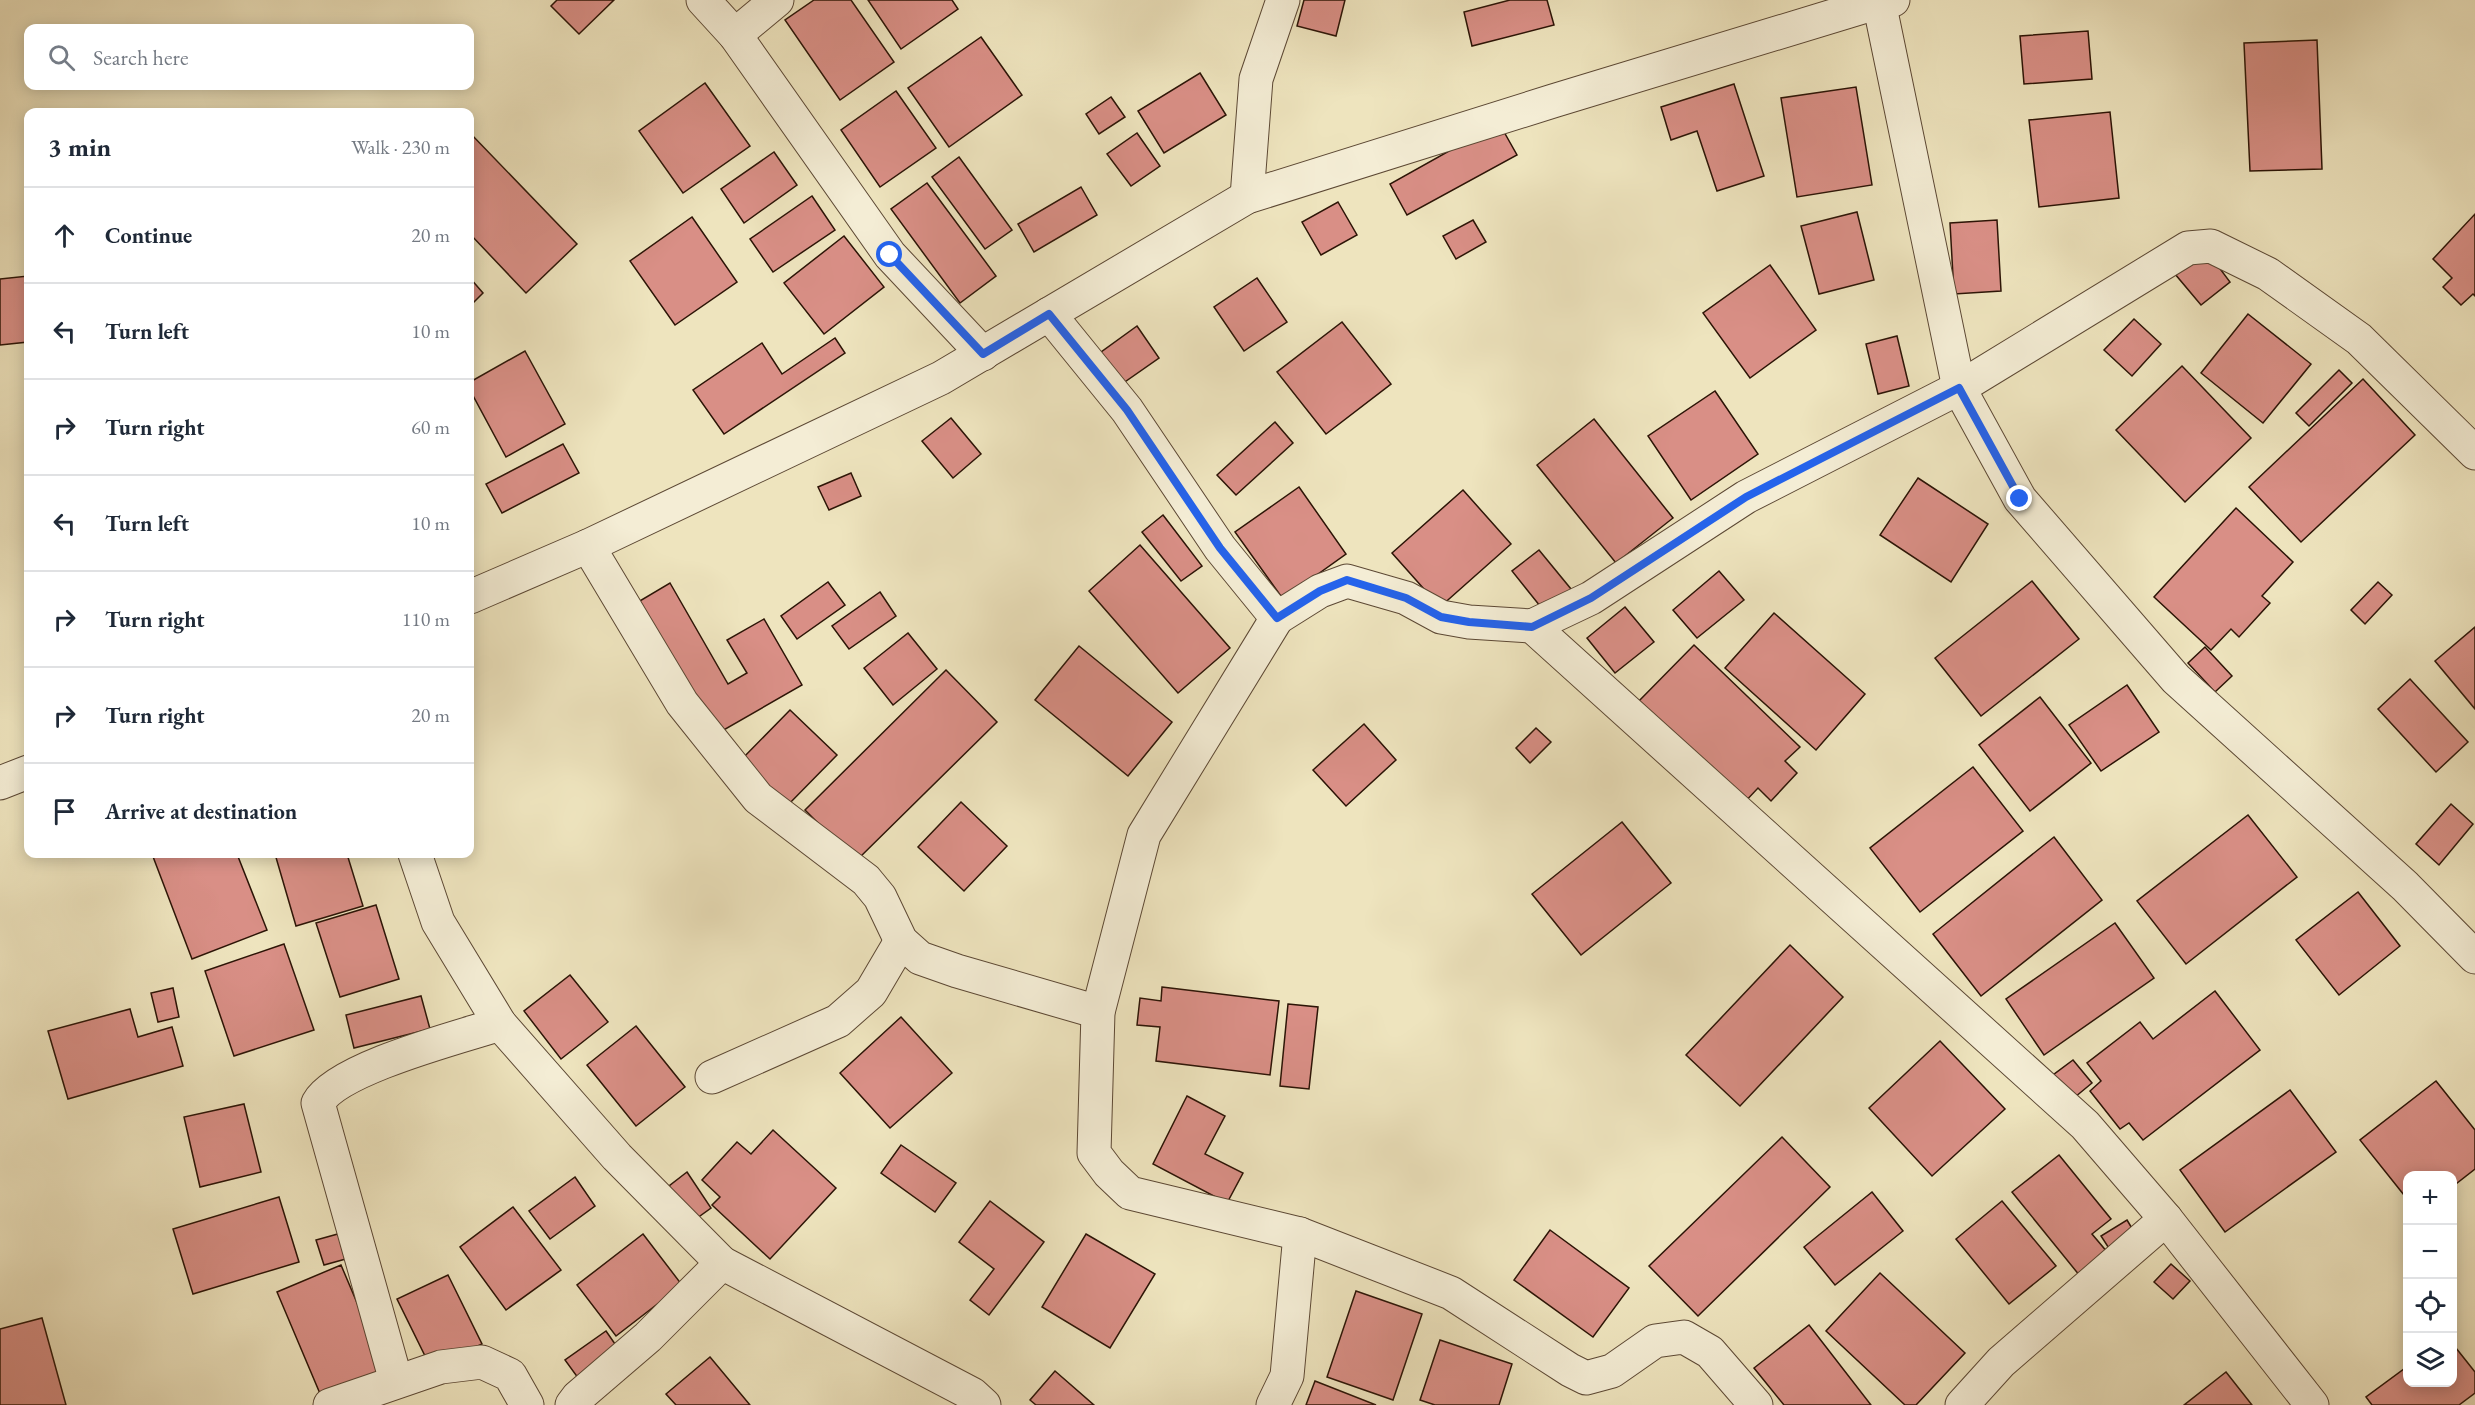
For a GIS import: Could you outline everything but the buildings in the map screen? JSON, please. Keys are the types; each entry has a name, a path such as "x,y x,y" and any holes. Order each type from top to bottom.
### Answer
{"street":[{"path":"704,0 735,35 890,255 983,354"},
{"path":"735,35 777,0"},
{"path":"1247,197 1256,79 1283,0"},
{"path":"474,595 588,546 941,378 1247,197 1553,101 1886,1 1959,388 2020,499 2176,679 2405,886 2475,957"},
{"path":"1756,1405 1710,1353 1684,1337 1656,1341 1612,1371 1586,1378 1451,1293 1300,1234 1131,1193 1109,1173 1094,1153 1098,1011 1144,835 1277,618 1320,591 1347,580 1406,598 1441,617 1469,622 1532,627 1591,598 1746,497 1959,388 2188,248 2211,246 2268,274 2359,339 2475,453"},
{"path":"1049,314 1127,410 1220,548 1277,618"},
{"path":"588,546 682,703 758,798 866,880 880,897 901,941 920,958 957,971 1098,1011"},
{"path":"1532,627 2085,1125 2166,1219 2312,1405"},
{"path":"0,783 24,774"},
{"path":"416,858 438,922 500,1024 617,1157 722,1263 972,1394 984,1405"},
{"path":"712,1077 838,1020 872,993 901,941"},
{"path":"396,1381 318,1103 324,1093 352,1075 500,1024"},
{"path":"1962,1405 2001,1362 2166,1219"},
{"path":"1273,1405 1287,1376 1300,1234"},
{"path":"572,1405 578,1397 648,1336 722,1263"},
{"path":"330,1405 441,1367 482,1362 510,1375 527,1405"}],"route":[{"path":"890,255 983,354 1049,314 1127,410 1220,548 1277,618 1320,591 1347,580 1406,598 1441,617 1469,622 1532,627 1591,598 1746,497 1959,388 2020,499"}]}
